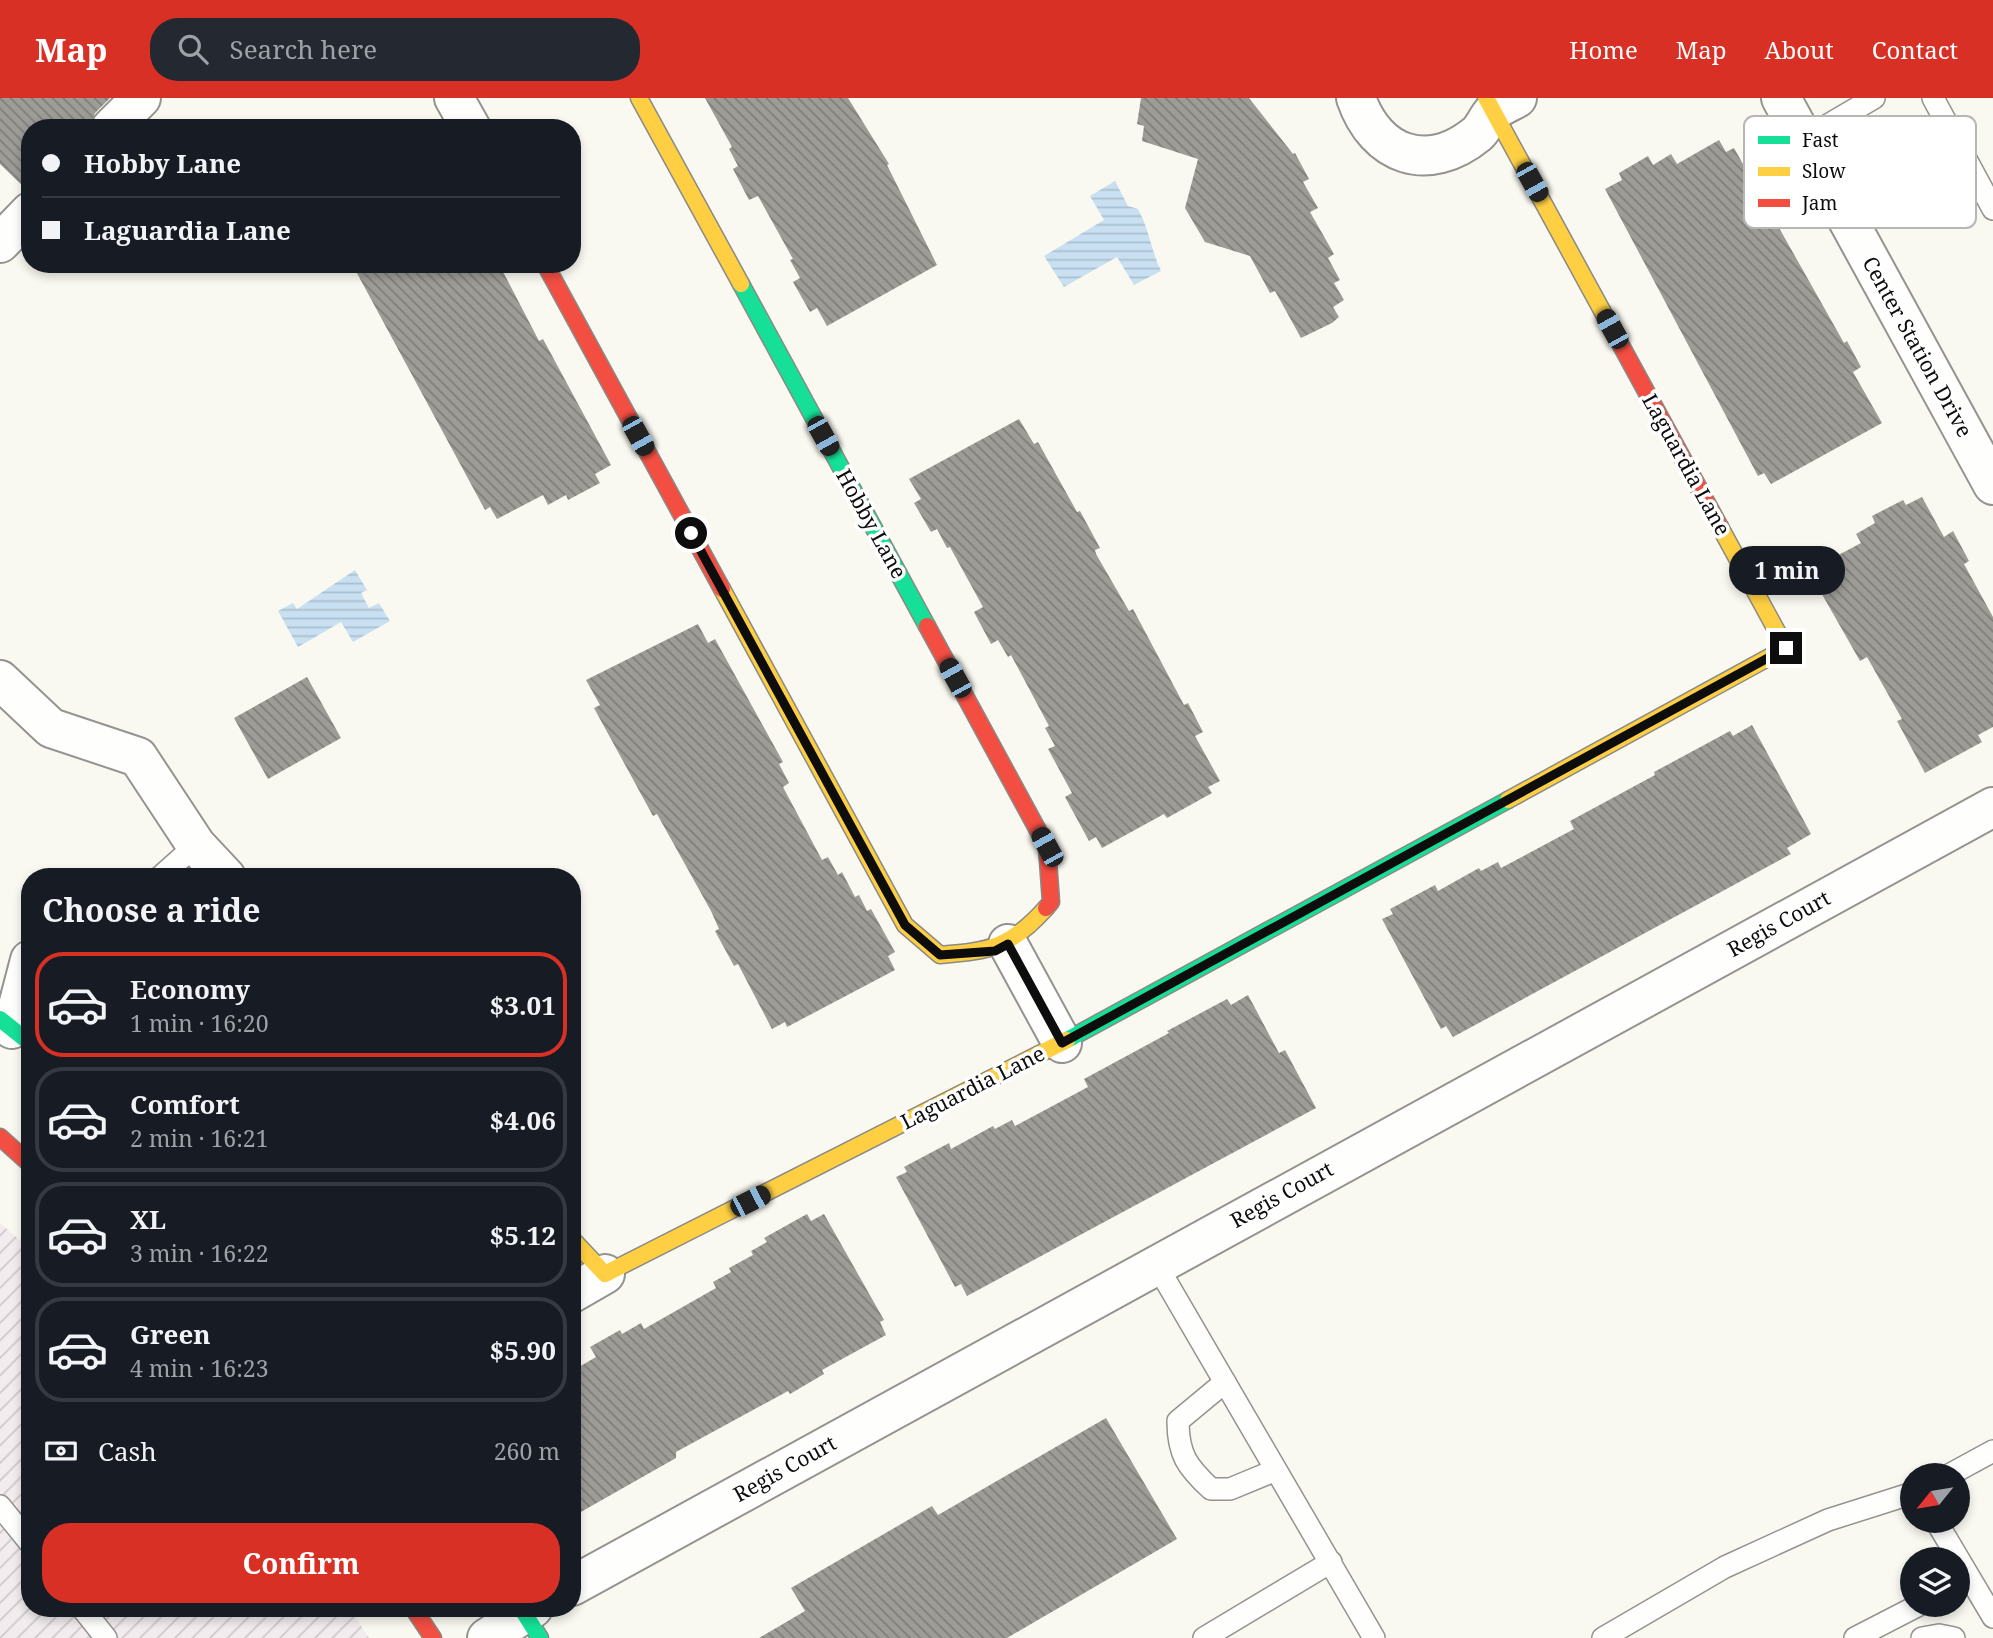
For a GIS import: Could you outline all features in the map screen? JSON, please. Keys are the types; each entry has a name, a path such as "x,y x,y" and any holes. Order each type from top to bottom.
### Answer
{"street":[{"path":"120,119 141,98"},
{"path":"454,98 466,119"},
{"name":"Hobby Lane","path":"550,273 905,925 940,955 995,951 1020,937 1051,902 1047,847 639,98"},
{"path":"1356,98 1374,134 1394,150 1425,155 1455,147 1478,133 1499,103"},
{"name":"Center Station Drive","path":"1781,98 1791,116"},
{"name":"Laguardia Lane","path":"606,1274 1062,1043 1786,648 1499,103"},
{"path":"0,243 21,221"},
{"name":"Center Station Drive","path":"1853,228 1993,485"},
{"path":"0,680 51,728 138,757 195,845 217,868"},
{"name":"Regis Court","path":"581,1581 1993,807"},
{"path":"1008,944 1062,1043"},
{"path":"14,1031 21,1000"},
{"path":"0,1137 21,1156"},
{"path":"581,1248 606,1274 581,1288"},
{"path":"419,1617 433,1638"},
{"path":"487,1638 530,1617"}],"lane":[{"path":"1843,116 1874,98"},
{"path":"1933,98 1943,116"},
{"path":"1976,178 1993,209"},
{"path":"170,868 195,845"},
{"path":"1156,1264 1374,1638"},
{"path":"1225,1382 1178,1421 1178,1443 1190,1470 1211,1489 1230,1489 1276,1470"},
{"path":"1970,1464 1993,1451"},
{"path":"1603,1638 1725,1567 1828,1520 1900,1497"},
{"path":"0,1506 21,1532"},
{"path":"1203,1638 1331,1562"},
{"path":"1970,1588 1993,1618"},
{"path":"1855,1638 1900,1615"},
{"path":"89,1617 106,1638"},
{"path":"1922,1638 1938,1635 1954,1638"}],"shaded area":[{"path":"0,1223 21,1241 21,1617 355,1617 369,1638 0,1638"}],"water":[{"path":"1115,181 1128,206 1138,209 1161,271 1134,285 1117,257 1064,287 1044,256 1104,220 1090,196"},
{"path":"355,570 367,590 361,593 369,608 379,603 390,621 353,642 341,622 298,647 278,611 293,603 297,609"}],"building":[{"path":"0,98 110,98 95,113 93,119 21,119 21,184 0,164"},
{"path":"705,98 848,98 889,164 887,165 937,265 827,326 817,308 810,312 793,282 800,278 790,260 793,259 758,196 749,200 733,169 738,166 729,149 732,147"},
{"path":"1141,98 1249,98 1293,154 1295,153 1309,179 1303,182 1318,208 1310,212 1334,254 1328,258 1340,280 1334,283 1344,300 1333,307 1339,317 1301,338 1275,291 1270,293 1250,256 1205,242 1185,208 1198,159 1142,141 1144,126 1137,124"},
{"path":"1719,140 1726,152 1734,148 1744,166 1744,228 1779,228 1844,343 1847,341 1861,367 1853,372 1882,423 1771,484 1764,473 1758,476 1605,189 1622,180 1619,173 1648,156 1653,165 1671,154 1677,164"},
{"path":"357,273 504,273 539,341 543,339 611,465 595,474 600,483 568,500 566,495 548,505 543,495 497,519 490,507 485,510"},
{"path":"1019,419 1034,444 1038,442 1077,512 1080,511 1100,548 1095,550 1096,554 1129,611 1133,609 1184,705 1188,703 1203,732 1195,736 1220,781 1208,787 1212,793 1167,818 1164,814 1102,848 1096,837 1089,841 1065,797 1072,793 1048,749 1055,746 1045,728 1049,726 1011,655 1008,657 998,640 991,644 974,612 983,607 950,547 947,548 937,529 931,532 914,503 921,499 909,479"},
{"path":"1922,497 1944,537 1953,531 1969,561 1964,564 1993,617 1993,727 1978,735 1982,742 1925,773 1897,721 1902,719 1867,657 1860,661 1819,589 1826,585 1816,567 1861,543 1856,534 1875,523 1872,516 1903,500 1906,505"},
{"path":"698,624 708,643 715,639 783,762 779,764 789,783 783,787 822,860 828,857 838,875 842,872 855,897 859,895 867,911 871,909 895,952 888,956 895,970 787,1027 785,1022 772,1029 738,964 734,966 715,931 719,929 711,911 657,814 653,816 594,708 600,705 586,680"},
{"path":"307,677 341,738 268,779 234,718"},
{"path":"1752,725 1811,834 1787,848 1791,854 1453,1037 1446,1026 1441,1029 1382,919 1393,914 1390,909 1435,885 1438,891 1479,868 1481,871 1498,862 1501,868 1574,829 1570,821 1655,775 1654,772 1730,731 1733,736"},
{"path":"1248,995 1279,1053 1285,1050 1316,1108 967,1296 961,1284 955,1287 896,1177 907,1172 904,1167 949,1143 951,1149 993,1126 995,1129 1012,1120 1015,1126 1088,1087 1084,1079 1169,1033 1167,1031 1227,999 1231,1005"},
{"path":"807,1214 811,1221 824,1214 884,1320 880,1322 886,1335 822,1370 824,1374 790,1394 788,1391 676,1452 676,1458 581,1512 581,1366 596,1357 590,1347 620,1330 622,1334 641,1323 644,1329 716,1288 713,1282 731,1272 729,1268 753,1255 751,1251 767,1242 764,1238"},
{"path":"1106,1418 1177,1539 1007,1638 759,1638 805,1611 791,1588 932,1506 938,1515"}],"traffic: fast":[{"path":"741,284 927,626"},
{"path":"1067,1040 1508,800"},
{"path":"0,1019 21,1036"},
{"path":"527,1617 540,1638"}],"traffic: slow":[{"path":"639,98 741,284"},
{"path":"1486,98 1617,338"},
{"path":"1508,800 1786,648 1720,527"},
{"path":"722,589 905,925 940,955 958,953 987,949 1011,939 1046,908"},
{"path":"581,1249 605,1274 1067,1040"}],"traffic: jam":[{"path":"550,273 722,589"},
{"path":"1617,338 1720,527"},
{"path":"927,626 1047,847 1051,902 1046,908"},
{"path":"0,1137 21,1156"},
{"path":"419,1617 433,1638"}],"route":[{"path":"691,533 905,925 940,955 995,951 1008,944 1062,1043 1786,648"}]}
